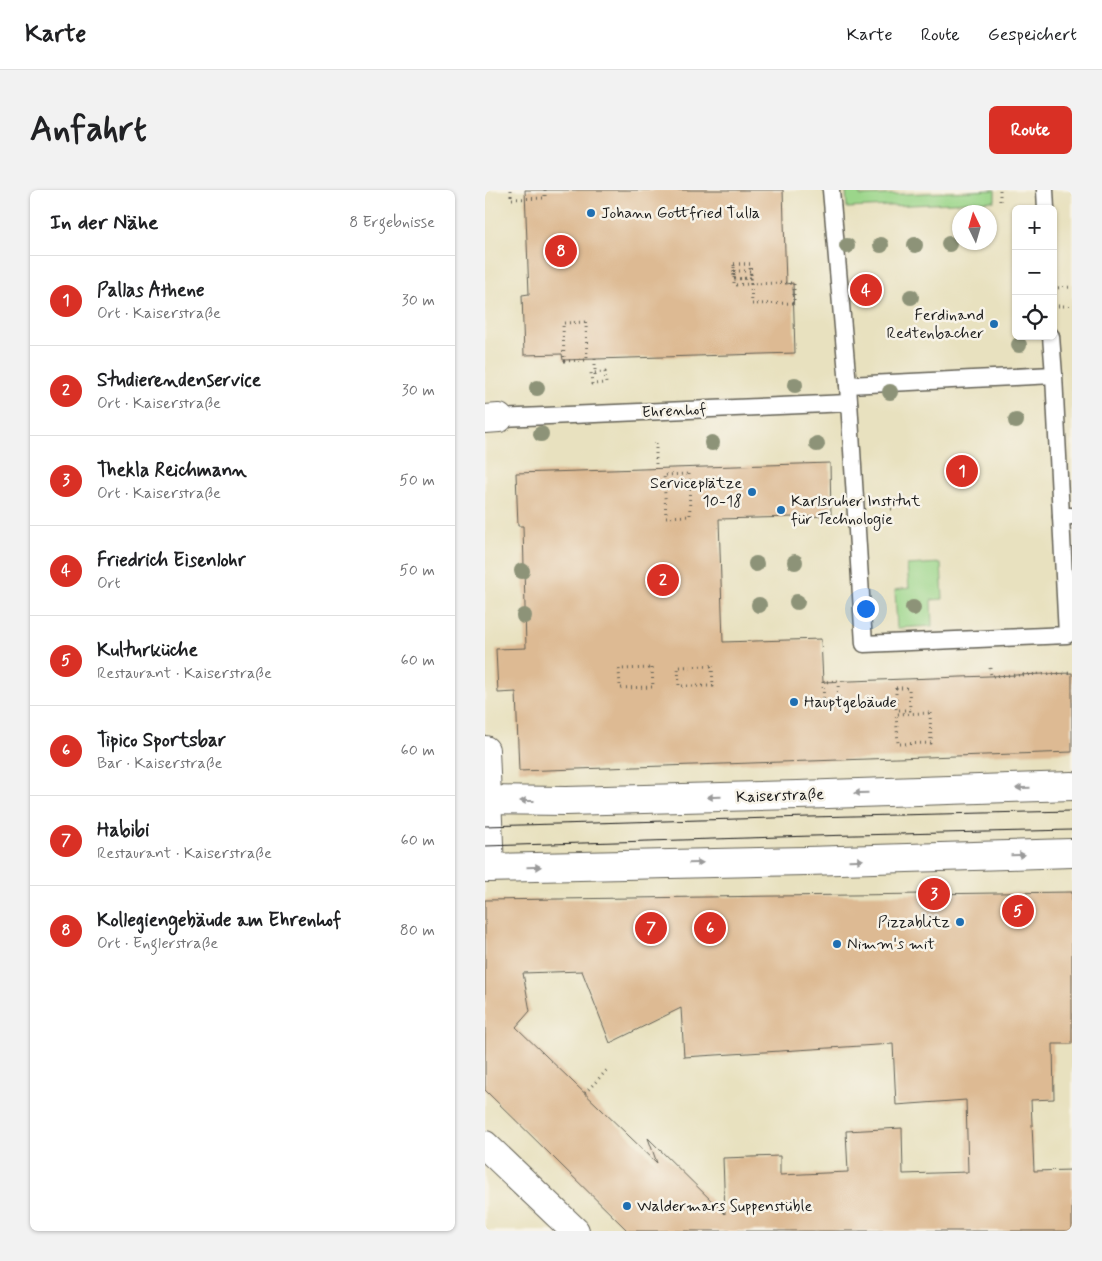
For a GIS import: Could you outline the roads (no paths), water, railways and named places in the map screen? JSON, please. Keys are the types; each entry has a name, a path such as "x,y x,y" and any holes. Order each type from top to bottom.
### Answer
{"street":[{"path":"485,750 488,868 1072,853"},
{"name":"Kaiserstraße","path":"486,800 566,801 788,796 1072,786"},
{"path":"485,1145 575,1231"}],"lane":[{"path":"831,190 849,385 864,644 1067,635 1067,517 1051,340"},
{"path":"1045,190 1046,205"},
{"path":"849,385 1054,375"},
{"name":"Ehrenhof","path":"492,419 849,403"}],"tram line":[{"path":"485,826 1072,811"},
{"path":"485,846 1072,830"}],"place":[{"name":"Johann Gottfried Tulla","path":"591,213"},
{"name":"Kollegiengebäude am Ehrenhof","path":"561,251"},
{"name":"Friedrich Eisenlohr","path":"866,290"},
{"name":"Ferdinand Redtenbacher","path":"994,324"},
{"name":"Pallas Athene","path":"962,471"},
{"name":"Serviceplätze 10-18","path":"752,492"},
{"name":"Karlsruher Institut für Technologie","path":"781,510"},
{"name":"Studierendenservice","path":"663,580"},
{"name":"Hauptgebäude","path":"794,702"},
{"name":"Thekla Reichmann","path":"934,894"},
{"name":"Kulturküche","path":"1018,911"},
{"name":"Pizzablitz","path":"960,922"},
{"name":"Habibi","path":"651,928"},
{"name":"Tipico Sportsbar","path":"710,928"},
{"name":"Nimm's mit","path":"837,944"},
{"name":"Waldermars Suppenstüble","path":"627,1206"}]}
